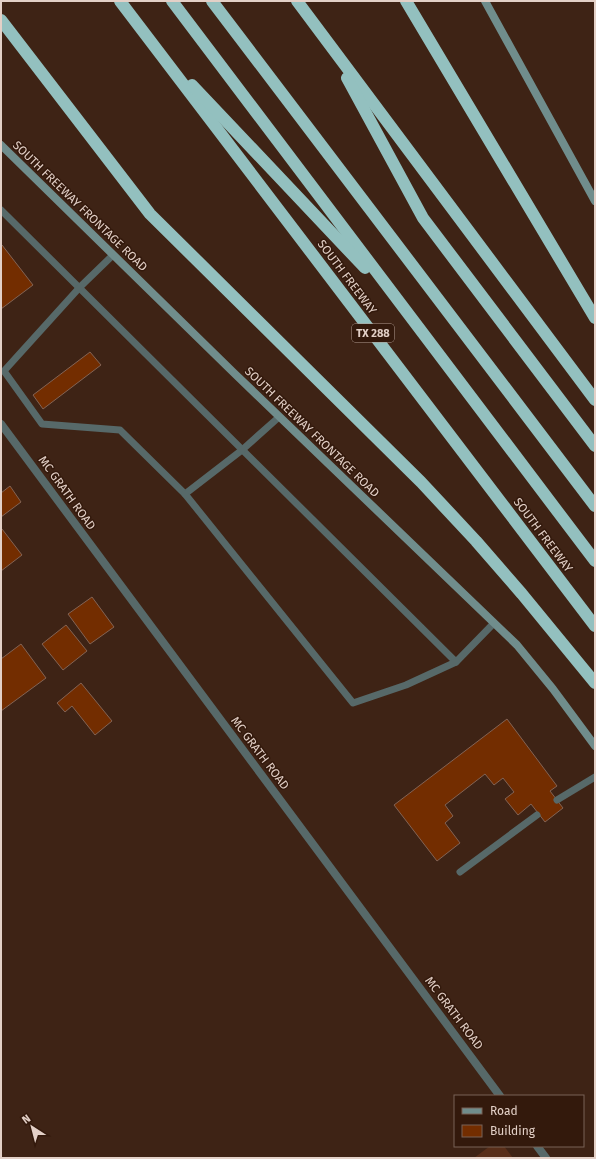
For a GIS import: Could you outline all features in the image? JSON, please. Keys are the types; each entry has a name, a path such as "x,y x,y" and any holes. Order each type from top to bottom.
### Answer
{"highway":[{"name":"SOUTH FREEWAY","path":"120,1 595,626"},
{"path":"172,1 595,561"},
{"path":"212,1 595,506"},
{"path":"297,1 595,400"},
{"path":"406,1 595,318"},
{"path":"1,20 150,214 421,482 517,588 595,683"},
{"path":"150,40 407,312"},
{"path":"327,42 423,218 595,446"}],"main road":[{"path":"485,1 595,200"},
{"name":"SOUTH FREEWAY FRONTAGE ROAD","path":"1,146 517,646 553,689 595,746"}],"street":[{"name":"MC GRATH ROAD","path":"1,424 499,1095"},
{"path":"539,1147 546,1158"}],"lane":[{"path":"1,210 456,662"},
{"path":"113,255 80,287 4,371 42,424 120,430 185,494 353,703 406,685 456,662 494,623"},
{"path":"185,494 242,450 279,417"},
{"path":"557,800 595,777"},
{"path":"460,872 537,815"}],"shaded area":[{"path":"489,1147 505,1147 513,1158 474,1158"}],"building":[{"path":"2,245 33,285 1,309 1,246"},
{"path":"90,352 101,365 43,409 33,395"},
{"path":"10,486 21,502 1,517 1,493"},
{"path":"2,529 22,555 1,571 1,530"},
{"path":"92,597 114,627 90,644 68,614"},
{"path":"66,625 87,651 63,670 42,644"},
{"path":"21,644 46,678 1,711 1,659"},
{"path":"81,683 112,721 95,735 72,706 65,712 57,703"},
{"path":"507,719 557,786 550,791 563,808 545,822 531,804 518,815 505,799 514,792 503,778 494,785 485,774 445,805 453,816 445,823 460,843 437,861 394,805"}]}
